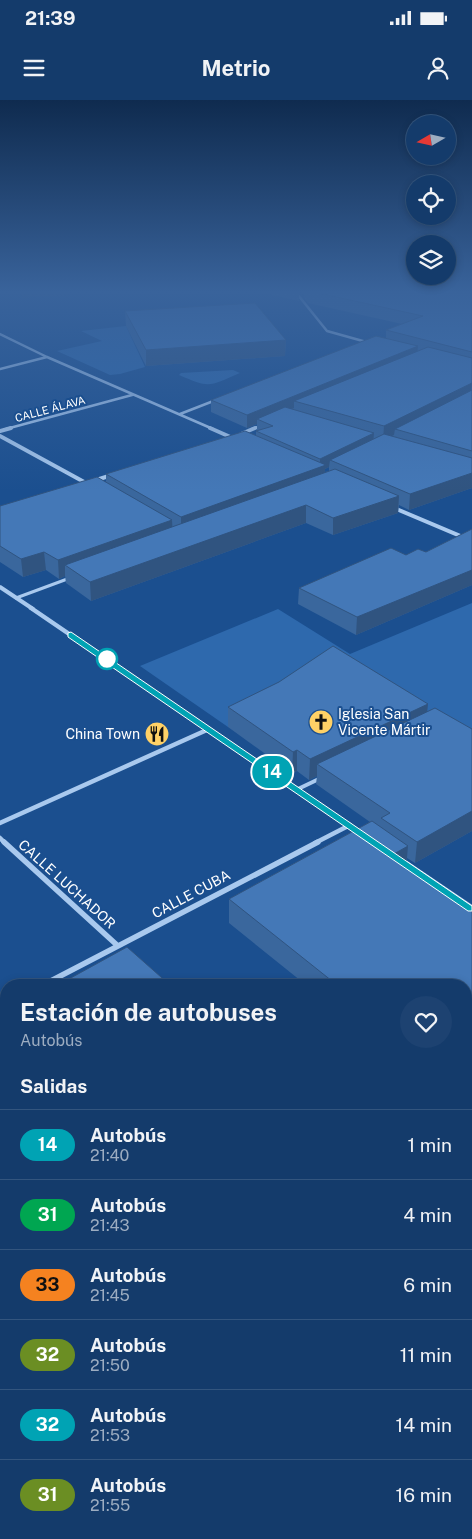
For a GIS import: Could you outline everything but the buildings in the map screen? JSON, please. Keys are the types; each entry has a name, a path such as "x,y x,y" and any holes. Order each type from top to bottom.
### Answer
{"street":[{"path":"0,369 46,357"},
{"path":"47,357 241,442"},
{"name":"CALLE ÁLAVA","path":"0,431 133,395"},
{"path":"180,414 225,397"},
{"path":"223,441 267,423"},
{"path":"0,436 95,488"},
{"path":"78,486 114,475"},
{"path":"389,506 472,542"},
{"path":"16,598 71,578"},
{"path":"0,587 366,836"},
{"path":"0,823 209,729"},
{"path":"298,789 324,776"},
{"name":"CALLE CUBA","path":"55,979 350,825"},
{"name":"CALLE LUCHADOR","path":"0,838 118,946"},
{"path":"399,858 472,908"}],"shaded area":[{"path":"71,357 140,357 145,367 110,375"},
{"path":"233,370 240,373 210,384 204,384 179,375 181,373"},
{"path":"472,603 472,751 228,727 140,666 278,609 350,654"}],"bus line":[{"name":"14","path":"71,635 472,909"}],"place":[{"name":"Iglesia San Vicente Mártir","path":"321,722"},
{"name":"China Town","path":"157,734"}]}
